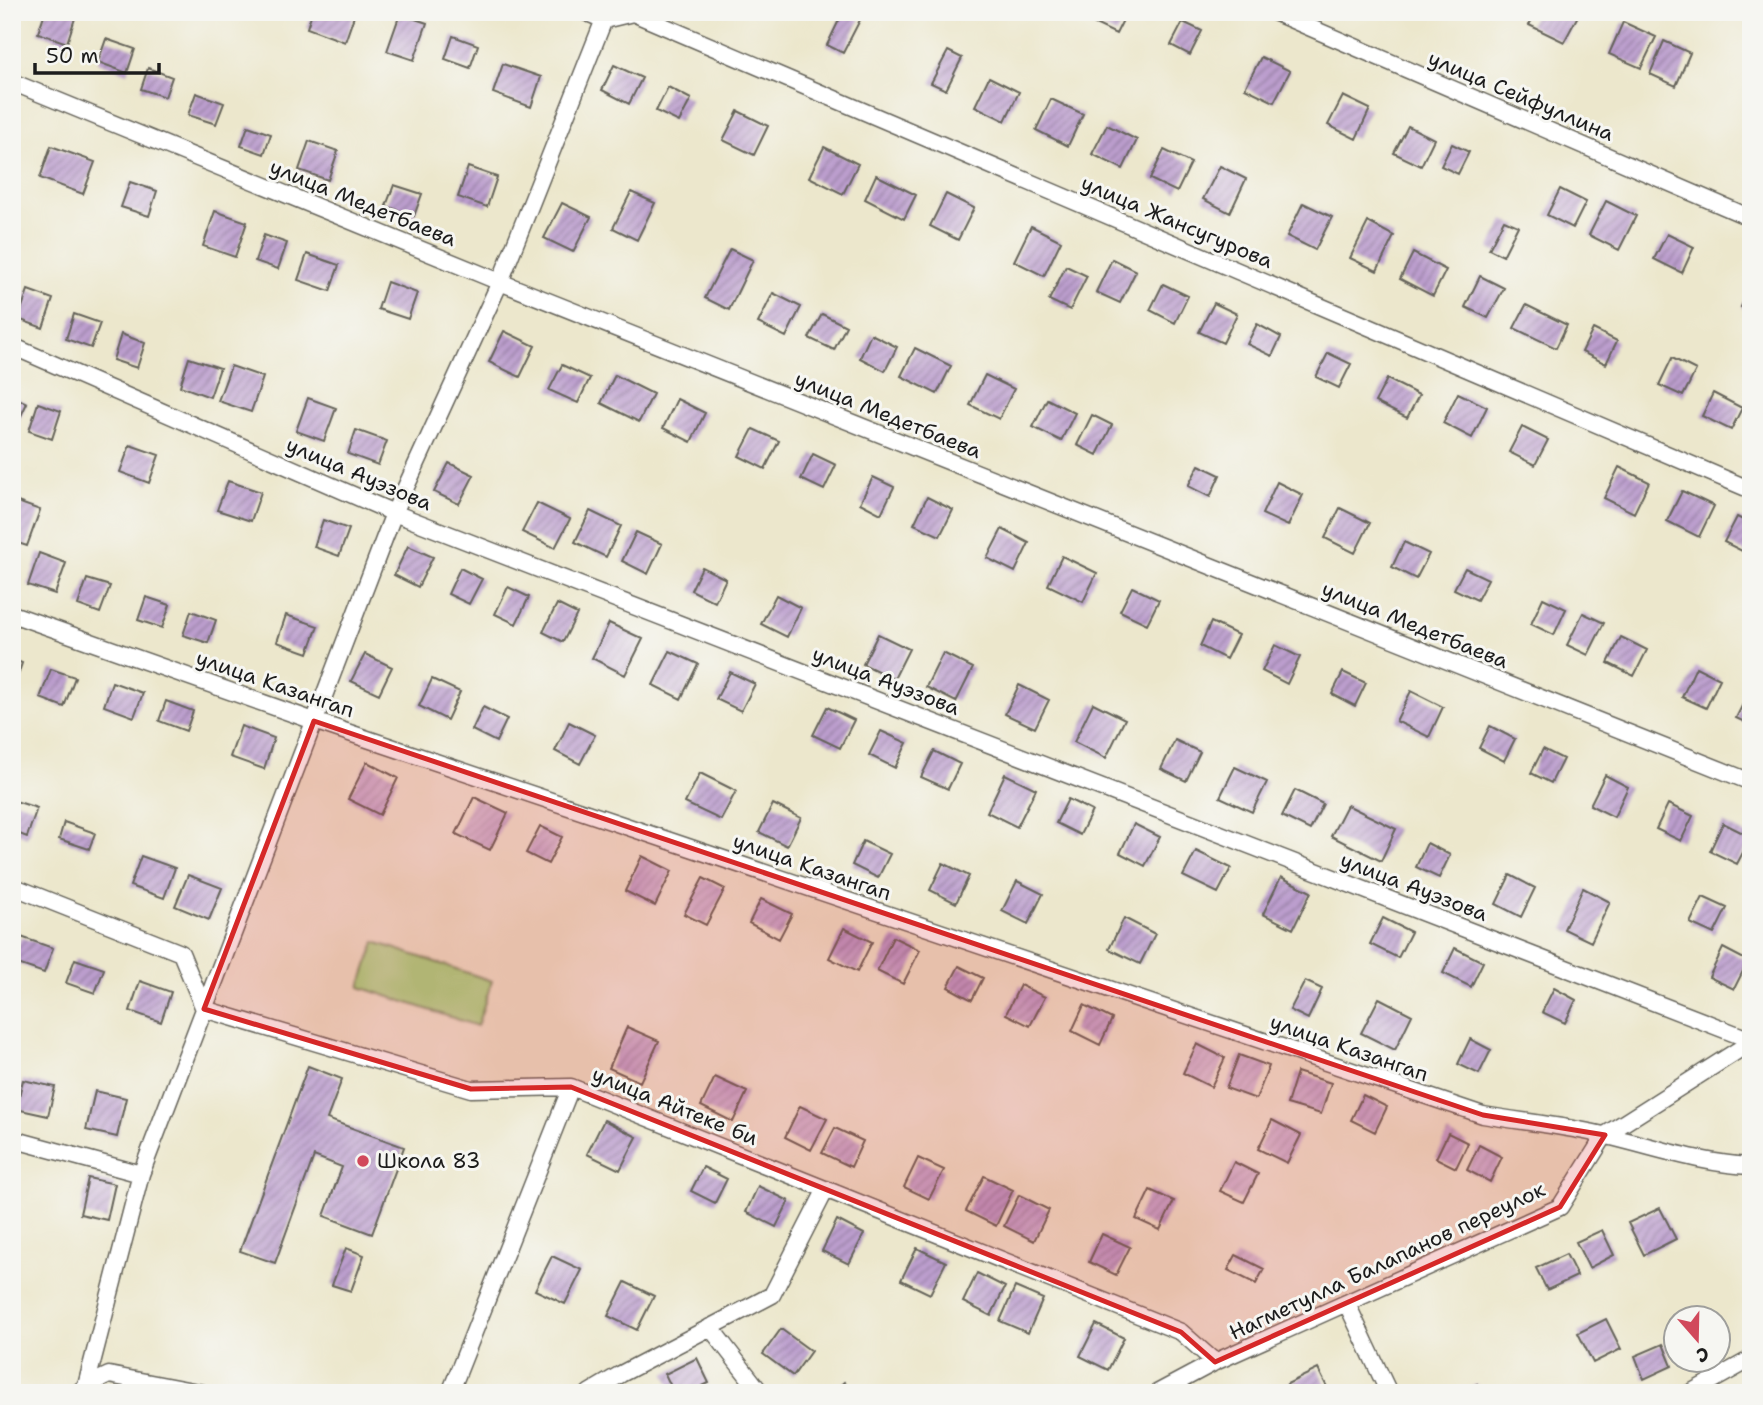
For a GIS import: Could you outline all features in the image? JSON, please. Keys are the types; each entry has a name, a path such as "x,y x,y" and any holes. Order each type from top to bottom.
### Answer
{"street":[{"path":"82,1390 141,1174 394,513 500,282 605,16 585,12"},
{"name":"улица Сейфуллина","path":"1274,12 1751,218"},
{"name":"улица Жансугурова","path":"605,16 633,13 1751,489"},
{"name":"улица Медетбаева","path":"12,82 500,282 1751,782"},
{"name":"улица Ауэзова","path":"12,346 394,513 1751,1041"},
{"name":"улица Казангап","path":"12,614 314,721 1483,1115 1605,1135 1667,1152 1729,1165 1751,1166"},
{"path":"12,887 181,953 204,1009"},
{"name":"улица Айтеке би","path":"204,1009 471,1089 570,1087 1181,1332 1215,1362"},
{"path":"1605,1135 1751,1041"},
{"path":"450,1393 570,1087"},
{"name":"Нагметулла Балапанов переулок","path":"1157,1393 1215,1362 1560,1207 1605,1135"},
{"path":"12,1139 141,1174"},
{"path":"589,1393 772,1295 826,1189"},
{"path":"1347,1304 1389,1393"},
{"path":"710,1327 761,1393"},
{"path":"1690,1393 1751,1359"},
{"path":"82,1390 109,1375 203,1393"}],"highlighted area":[{"path":"314,721 1483,1115 1605,1135 1560,1207 1215,1362 1181,1332 571,1087 471,1089 204,1009"}],"green space":[{"path":"375,942 492,981 477,1026 360,987"}],"building":[{"path":"45,12 77,12 67,43 38,33"},
{"path":"312,12 344,12 354,16 345,42 307,28"},
{"path":"843,12 860,20 843,53 827,45"},
{"path":"1096,12 1127,12 1116,34 1091,22"},
{"path":"1536,12 1580,12 1564,42 1529,25"},
{"path":"400,14 427,23 414,60 387,51"},
{"path":"1183,22 1202,31 1190,55 1171,45"},
{"path":"1623,22 1656,37 1641,68 1609,54"},
{"path":"453,36 478,45 470,68 445,59"},
{"path":"106,39 135,49 127,73 98,62"},
{"path":"1664,41 1690,53 1676,86 1650,74"},
{"path":"948,51 962,58 946,90 931,83"},
{"path":"1261,57 1290,71 1274,102 1245,88"},
{"path":"503,64 541,77 531,107 493,93"},
{"path":"614,65 642,78 629,104 602,90"},
{"path":"148,68 172,77 165,97 141,89"},
{"path":"989,77 1019,92 1005,121 975,106"},
{"path":"668,87 691,99 679,122 656,111"},
{"path":"196,93 224,103 216,124 188,115"},
{"path":"1343,96 1370,109 1356,139 1328,125"},
{"path":"1051,99 1083,114 1068,146 1036,130"},
{"path":"738,111 768,126 754,155 723,140"},
{"path":"1107,125 1137,140 1123,169 1092,154"},
{"path":"248,126 271,134 264,154 241,146"},
{"path":"1408,126 1434,139 1421,166 1394,153"},
{"path":"12,129 21,132 13,157 12,157"},
{"path":"309,141 338,151 328,180 299,170"},
{"path":"1452,144 1469,152 1458,174 1441,166"},
{"path":"51,146 95,162 83,194 40,178"},
{"path":"824,147 858,164 843,194 809,177"},
{"path":"1164,150 1191,163 1177,192 1150,179"},
{"path":"1220,166 1246,179 1230,213 1203,199"},
{"path":"468,167 497,177 487,207 458,197"},
{"path":"876,175 916,195 904,219 865,199"},
{"path":"130,182 157,191 149,216 121,207"},
{"path":"394,185 422,194 414,216 386,206"},
{"path":"1560,189 1586,202 1573,228 1547,215"},
{"path":"631,192 655,203 637,240 613,228"},
{"path":"946,194 974,208 958,240 930,226"},
{"path":"1606,201 1636,216 1619,250 1589,235"},
{"path":"562,203 591,217 573,252 544,238"},
{"path":"1303,203 1332,217 1315,250 1287,236"},
{"path":"215,211 247,222 235,257 203,246"},
{"path":"1504,220 1518,226 1503,256 1489,249"},
{"path":"1368,222 1394,236 1377,271 1350,258"},
{"path":"1031,226 1061,241 1044,276 1014,261"},
{"path":"1667,234 1694,247 1682,273 1654,259"},
{"path":"264,235 287,243 278,269 255,261"},
{"path":"730,249 753,260 729,310 705,298"},
{"path":"1413,253 1446,270 1433,296 1400,279"},
{"path":"307,254 339,265 330,291 298,280"},
{"path":"1112,259 1136,271 1120,303 1096,292"},
{"path":"1066,266 1087,276 1070,310 1049,300"},
{"path":"1480,276 1504,288 1488,318 1465,307"},
{"path":"387,282 417,293 408,319 378,309"},
{"path":"1163,284 1188,296 1175,323 1150,310"},
{"path":"1751,287 1751,312 1741,307"},
{"path":"28,290 53,299 43,328 18,319"},
{"path":"773,293 801,307 786,337 758,323"},
{"path":"1214,303 1237,314 1223,343 1199,332"},
{"path":"1526,305 1567,325 1556,348 1514,328"},
{"path":"74,314 100,323 91,348 66,339"},
{"path":"822,314 846,326 834,350 809,338"},
{"path":"1257,324 1281,337 1272,356 1247,344"},
{"path":"1593,329 1617,341 1606,364 1582,352"},
{"path":"504,331 535,346 520,377 489,362"},
{"path":"121,334 145,343 137,368 113,360"},
{"path":"871,334 897,347 885,371 860,358"},
{"path":"915,348 951,366 937,394 901,376"},
{"path":"1328,353 1351,364 1339,388 1316,377"},
{"path":"189,358 220,368 210,397 180,386"},
{"path":"1672,358 1696,370 1683,396 1659,385"},
{"path":"562,365 590,378 578,403 549,390"},
{"path":"231,366 263,377 251,412 218,401"},
{"path":"615,375 653,394 639,422 601,403"},
{"path":"985,375 1014,389 999,419 970,405"},
{"path":"1387,379 1419,395 1407,418 1375,402"},
{"path":"1458,393 1487,407 1472,438 1443,423"},
{"path":"1713,393 1742,408 1731,430 1702,416"},
{"path":"12,396 27,403 12,435"},
{"path":"308,398 336,408 324,441 296,431"},
{"path":"677,399 705,413 691,442 663,428"},
{"path":"1047,399 1075,413 1061,441 1033,427"},
{"path":"38,403 61,411 52,439 29,431"},
{"path":"1092,415 1112,425 1097,455 1077,445"},
{"path":"1522,427 1548,440 1535,465 1509,452"},
{"path":"753,429 779,441 765,469 739,456"},
{"path":"356,430 387,441 378,465 348,454"},
{"path":"130,445 159,455 149,483 120,472"},
{"path":"813,454 836,465 824,490 801,479"},
{"path":"449,463 474,475 459,504 434,492"},
{"path":"1199,465 1220,475 1210,497 1188,486"},
{"path":"1619,467 1649,482 1634,513 1604,498"},
{"path":"873,477 894,487 881,514 860,503"},
{"path":"228,481 261,492 251,521 217,510"},
{"path":"1277,482 1303,495 1288,526 1262,514"},
{"path":"1682,491 1714,506 1699,537 1667,521"},
{"path":"927,497 953,510 940,536 914,524"},
{"path":"12,500 40,510 27,546 12,541"},
{"path":"537,503 570,519 555,548 522,532"},
{"path":"1340,508 1370,523 1355,553 1325,538"},
{"path":"590,511 621,526 606,557 575,542"},
{"path":"1737,517 1751,524 1751,547 1748,554 1724,542"},
{"path":"323,520 349,529 339,556 314,547"},
{"path":"1002,529 1029,543 1015,572 987,558"},
{"path":"636,532 662,544 648,574 622,561"},
{"path":"1404,542 1429,554 1416,579 1392,567"},
{"path":"408,546 433,557 418,587 394,575"},
{"path":"39,553 66,563 55,594 28,585"},
{"path":"1062,556 1097,573 1083,602 1048,585"},
{"path":"702,567 726,579 715,602 691,590"},
{"path":"460,568 482,579 469,604 448,594"},
{"path":"1465,568 1488,579 1477,600 1454,589"},
{"path":"87,579 110,586 100,613 78,605"},
{"path":"508,587 529,597 516,624 495,614"},
{"path":"1132,587 1159,600 1147,624 1120,611"},
{"path":"776,595 801,608 787,637 761,624"},
{"path":"146,597 170,605 162,628 138,620"},
{"path":"1543,598 1566,609 1554,635 1531,624"},
{"path":"557,604 577,614 563,642 543,632"},
{"path":"191,611 216,620 208,643 183,635"},
{"path":"1583,613 1604,623 1588,655 1567,645"},
{"path":"286,615 318,626 308,653 277,642"},
{"path":"1211,622 1238,635 1226,659 1200,646"},
{"path":"609,623 643,639 625,675 592,658"},
{"path":"878,634 909,649 894,679 863,664"},
{"path":"1621,637 1647,650 1634,676 1608,663"},
{"path":"1275,645 1300,657 1287,684 1262,671"},
{"path":"670,651 698,664 681,699 653,685"},
{"path":"943,653 973,668 956,702 926,687"},
{"path":"365,654 392,667 379,694 351,681"},
{"path":"12,659 22,663 13,690 12,690"},
{"path":"1696,667 1720,679 1706,708 1682,697"},
{"path":"51,669 75,677 64,707 40,698"},
{"path":"730,672 755,684 741,711 716,699"},
{"path":"1343,672 1366,683 1355,706 1332,694"},
{"path":"432,679 460,692 447,720 419,706"},
{"path":"112,682 143,693 134,717 104,706"},
{"path":"1019,685 1049,700 1035,728 1005,714"},
{"path":"1751,688 1751,725 1736,718"},
{"path":"1411,691 1443,707 1429,737 1396,721"},
{"path":"166,701 193,711 186,731 159,721"},
{"path":"1093,703 1125,719 1106,758 1074,742"},
{"path":"483,707 507,719 496,742 472,730"},
{"path":"827,707 854,720 840,748 813,735"},
{"path":"569,722 595,735 580,764 555,751"},
{"path":"241,726 274,738 264,769 230,757"},
{"path":"1490,726 1515,739 1504,761 1479,748"},
{"path":"881,731 907,743 895,768 869,755"},
{"path":"1175,740 1200,752 1186,781 1161,769"},
{"path":"1543,749 1563,759 1551,783 1531,773"},
{"path":"934,751 960,764 948,789 921,777"},
{"path":"367,762 398,778 380,815 348,799"},
{"path":"1235,767 1267,782 1252,812 1220,797"},
{"path":"700,773 736,791 721,820 685,803"},
{"path":"1005,774 1036,789 1017,827 987,812"},
{"path":"1605,775 1628,787 1614,817 1590,805"},
{"path":"1295,790 1323,804 1310,830 1282,816"},
{"path":"474,797 508,813 490,850 456,834"},
{"path":"1068,799 1092,811 1080,835 1056,823"},
{"path":"12,800 37,808 27,837 12,831"},
{"path":"773,804 801,818 787,846 759,832"},
{"path":"1668,804 1693,816 1681,841 1656,829"},
{"path":"1347,805 1396,829 1381,861 1331,836"},
{"path":"64,822 95,833 89,849 59,839"},
{"path":"1723,823 1751,837 1737,864 1710,851"},
{"path":"1134,824 1160,837 1145,866 1120,853"},
{"path":"540,826 562,837 548,864 526,853"},
{"path":"863,841 890,854 878,878 852,865"},
{"path":"1427,843 1450,855 1439,878 1416,867"},
{"path":"1196,851 1231,868 1218,893 1183,876"},
{"path":"141,856 175,868 164,898 130,886"},
{"path":"642,856 672,871 655,906 625,891"},
{"path":"943,863 969,876 956,903 930,890"},
{"path":"188,875 222,888 209,920 175,906"},
{"path":"1510,875 1535,888 1521,917 1496,904"},
{"path":"1281,877 1311,892 1293,929 1263,914"},
{"path":"703,878 725,889 706,925 684,914"},
{"path":"1017,881 1043,894 1028,924 1002,911"},
{"path":"1583,888 1610,902 1591,942 1564,929"},
{"path":"1703,897 1727,908 1714,934 1690,923"},
{"path":"761,899 792,914 779,939 749,923"},
{"path":"1124,918 1155,934 1140,964 1109,949"},
{"path":"1383,918 1411,932 1398,958 1370,944"},
{"path":"844,928 872,942 857,972 829,958"},
{"path":"21,937 53,948 44,973 12,962"},
{"path":"893,937 920,950 903,984 877,971"},
{"path":"1455,948 1483,962 1471,987 1443,973"},
{"path":"1723,948 1748,961 1734,989 1709,977"},
{"path":"75,959 104,969 95,993 66,983"},
{"path":"959,966 983,978 972,1000 948,987"},
{"path":"140,981 171,992 161,1022 130,1011"},
{"path":"1305,981 1322,989 1308,1019 1290,1010"},
{"path":"1020,985 1045,997 1030,1026 1006,1014"},
{"path":"1554,988 1576,1000 1565,1023 1542,1012"},
{"path":"1379,998 1412,1015 1395,1050 1361,1033"},
{"path":"1084,1005 1112,1019 1100,1045 1072,1031"},
{"path":"627,1027 659,1041 640,1082 609,1068"},
{"path":"1470,1039 1491,1050 1479,1074 1458,1064"},
{"path":"1197,1044 1225,1058 1211,1087 1183,1073"},
{"path":"1239,1055 1269,1066 1256,1099 1226,1088"},
{"name":"Школа 83","path":"308,1066 342,1079 327,1119 404,1147 372,1234 324,1216 342,1167 314,1156 275,1263 240,1251"},
{"path":"1297,1072 1331,1083 1321,1114 1287,1104"},
{"path":"715,1077 747,1092 733,1122 701,1106"},
{"path":"23,1080 55,1087 48,1116 16,1109"},
{"path":"95,1091 126,1098 117,1137 86,1130"},
{"path":"1363,1095 1387,1107 1375,1132 1351,1120"},
{"path":"800,1106 827,1119 811,1150 785,1137"},
{"path":"604,1120 637,1137 620,1170 587,1154"},
{"path":"1272,1120 1301,1135 1287,1163 1258,1149"},
{"path":"835,1128 863,1141 851,1167 822,1153"},
{"path":"1448,1133 1468,1143 1456,1168 1436,1158"},
{"path":"1479,1145 1502,1157 1490,1182 1467,1170"},
{"path":"918,1158 944,1170 929,1199 904,1187"},
{"path":"1234,1162 1258,1174 1244,1202 1220,1191"},
{"path":"703,1167 727,1179 715,1203 691,1191"},
{"path":"984,1176 1013,1190 996,1226 966,1211"},
{"path":"88,1178 115,1184 107,1220 80,1214"},
{"path":"758,1186 789,1201 776,1227 746,1212"},
{"path":"1150,1190 1174,1201 1160,1230 1136,1219"},
{"path":"1019,1195 1049,1210 1034,1241 1004,1226"},
{"path":"1660,1208 1676,1239 1644,1255 1628,1223"},
{"path":"837,1220 864,1234 849,1264 822,1251"},
{"path":"1602,1230 1614,1255 1589,1268 1576,1242"},
{"path":"1102,1234 1130,1247 1116,1275 1089,1262"},
{"path":"346,1248 364,1255 351,1291 332,1285"},
{"path":"917,1248 946,1262 930,1294 901,1280"},
{"path":"1566,1254 1577,1276 1547,1290 1536,1268"},
{"path":"1236,1255 1264,1269 1256,1284 1228,1270"},
{"path":"552,1256 582,1270 565,1304 535,1290"},
{"path":"977,1273 1005,1287 991,1316 963,1302"},
{"path":"625,1282 654,1296 637,1330 608,1316"},
{"path":"1015,1287 1043,1299 1028,1333 1000,1321"},
{"path":"1606,1319 1621,1349 1593,1363 1578,1333"},
{"path":"1096,1324 1124,1338 1108,1370 1080,1356"},
{"path":"781,1329 811,1351 793,1376 763,1354"},
{"path":"1662,1344 1662,1371 1644,1379 1635,1356"},
{"path":"697,1358 709,1383 688,1393 674,1393 665,1374"},
{"path":"1318,1369 1330,1393 1291,1393 1287,1384"},
{"path":"844,1382 854,1393 832,1393"},
{"path":"1477,1384 1481,1393 1460,1393"}],"place":[{"name":"Школа 83","path":"363,1161"}]}
